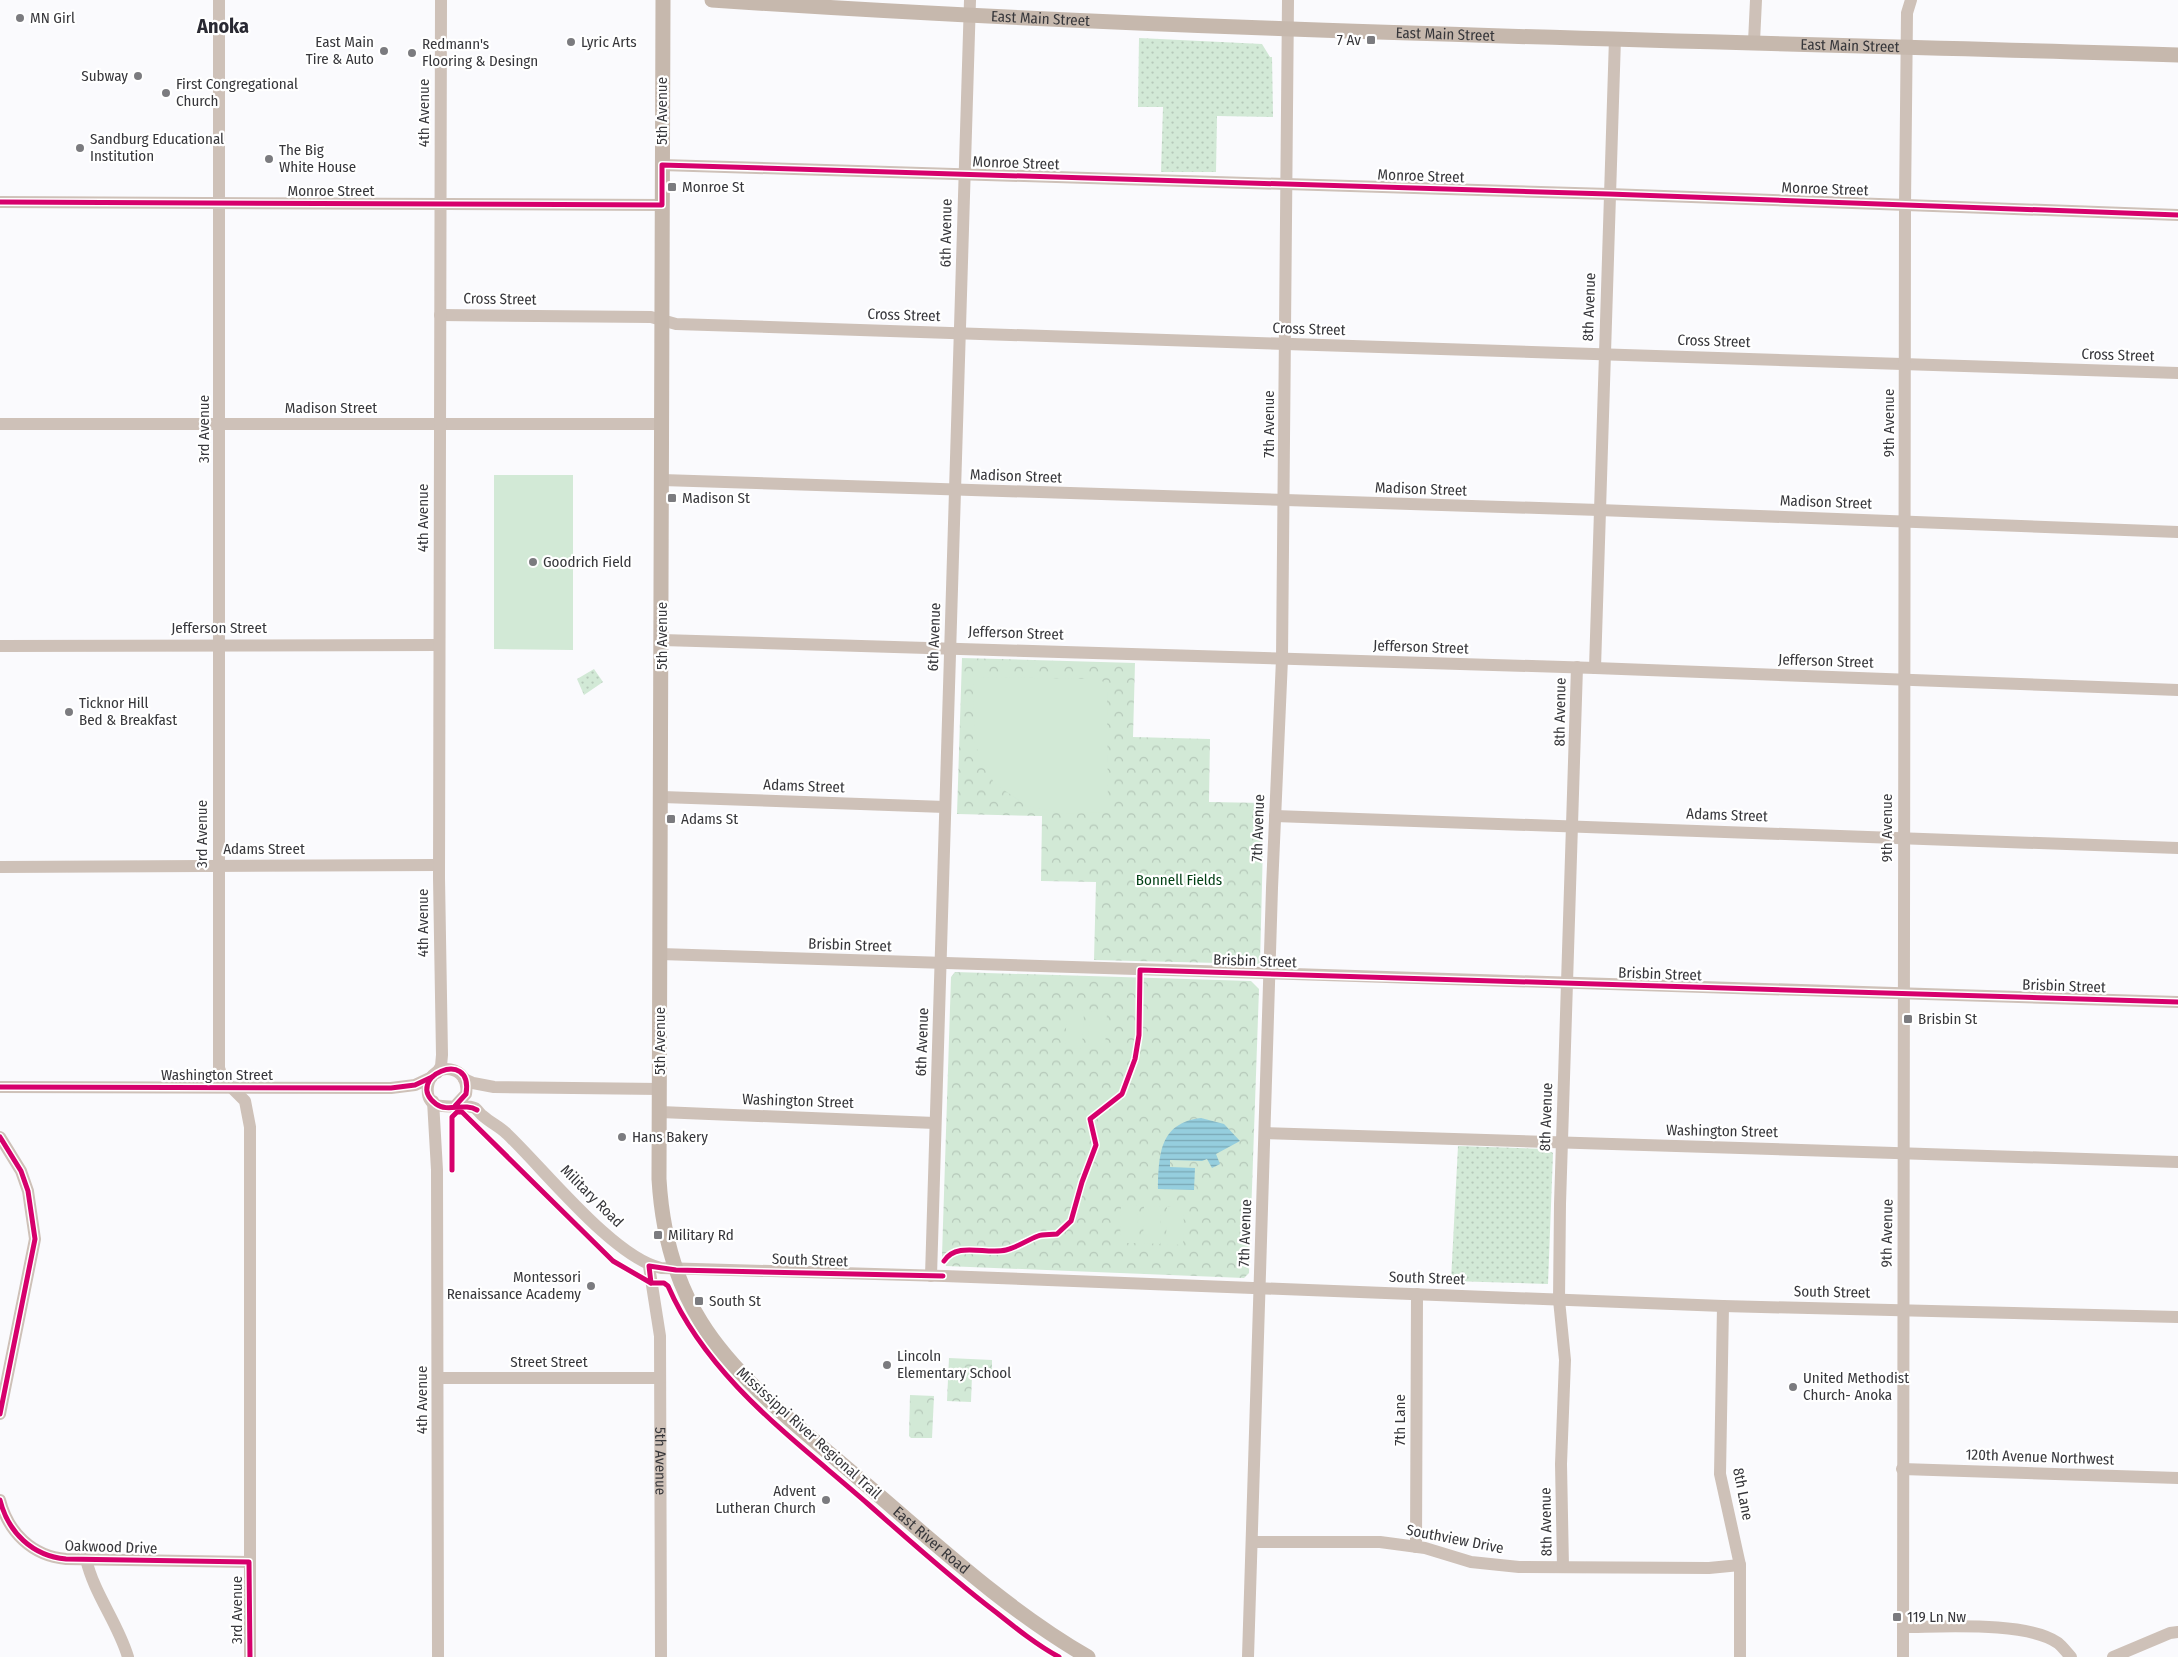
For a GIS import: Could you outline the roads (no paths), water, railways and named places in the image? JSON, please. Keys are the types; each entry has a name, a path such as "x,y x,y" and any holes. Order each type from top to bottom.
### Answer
{"main road":[{"name":"5th Avenue","path":"663,0 660,1112 661,1206 676,1270"},
{"name":"East Main Street","path":"712,0 969,7 1288,28 2178,55"},
{"name":"East River Road","path":"676,1270 702,1323 726,1355 767,1398 997,1596 1051,1635 1088,1657"}],"street":[{"name":"3rd Avenue","path":"219,0 219,1068 223,1079 245,1101 250,1127 250,1657"},
{"name":"4th Avenue","path":"434,1075 441,1066 439,645 441,0"},
{"name":"7th Avenue","path":"1248,1657 1275,816 1282,659 1285,502 1285,185 1288,0"},
{"path":"1754,42 1756,0"},
{"name":"9th Avenue","path":"1903,1657 1905,205 1906,47 1907,13 1911,0"},
{"name":"6th Avenue","path":"931,1276 969,7"},
{"name":"8th Avenue","path":"1595,668 1615,38"},
{"name":"Monroe Street","path":"662,165 1609,194 2178,215"},
{"name":"Monroe Street","path":"0,202 662,205"},
{"name":"Cross Street","path":"440,315 651,317 676,324 2178,373"},
{"name":"Madison Street","path":"0,424 662,424"},
{"name":"Madison Street","path":"662,480 1285,502 1599,510 2178,532"},
{"name":"Jefferson Street","path":"662,640 1577,667 2178,690"},
{"name":"Jefferson Street","path":"0,646 439,645"},
{"name":"8th Avenue","path":"1563,1567 1561,1464 1565,1360 1559,1300 1566,984 1573,826 1577,667"},
{"name":"Adams Street","path":"662,797 945,807"},
{"name":"Adams Street","path":"1275,816 2178,848"},
{"name":"Adams Street","path":"0,867 439,865"},
{"name":"Brisbin Street","path":"660,954 2178,1002"},
{"name":"4th Avenue","path":"441,1036 464,1080"},
{"path":"464,1080 464,1100 453,1107 440,1106 432,1100 428,1086 434,1075 446,1069 464,1080 494,1087 660,1089"},
{"name":"Washington Street","path":"391,1088 416,1084 434,1075"},
{"name":"Military Road","path":"464,1080 475,1099 495,1117 498,1125"},
{"name":"Washington Street","path":"0,1087 391,1088 420,1093 432,1100"},
{"name":"4th Avenue","path":"432,1100 437,1143 438,1657"},
{"name":"Military Road","path":"453,1107 465,1105 475,1108 484,1117 498,1125 608,1236 650,1266 676,1270"},
{"name":"4th Avenue","path":"437,1143 442,1123 453,1107"},
{"name":"Washington Street","path":"660,1112 935,1123"},
{"name":"Washington Street","path":"1265,1133 2178,1162"},
{"path":"0,1137 21,1171 28,1191 34,1239 0,1414"},
{"name":"5th Avenue","path":"650,1266 659,1321 660,1657"},
{"name":"South Street","path":"676,1270 931,1276 1724,1306 2178,1317"},
{"name":"7th Lane","path":"1416,1547 1417,1294"},
{"name":"8th Lane","path":"1724,1306 1720,1474 1740,1565 1740,1657"},
{"name":"Street Street","path":"438,1378 660,1378"},
{"name":"120th Avenue Northwest","path":"1902,1469 2178,1478"},
{"name":"Oakwood Drive","path":"0,1500 12,1529 28,1546 50,1556 86,1560 250,1562"},
{"name":"Southview Drive","path":"1253,1542 1380,1542 1416,1547 1478,1563 1519,1567 1709,1568 1740,1565"},
{"path":"86,1560 92,1580 116,1624 128,1657"},
{"path":"1903,1627 1976,1627 2030,1632 2058,1643 2071,1657"},
{"path":"2113,1657 2170,1633 2178,1632"}],"water":[{"path":"1201,1118 1224,1124 1240,1141 1216,1154 1220,1164 1212,1168 1207,1159 1202,1161 1170,1160 1170,1167 1195,1168 1194,1190 1158,1189 1161,1153 1169,1134 1177,1126 1187,1121"}],"place":[{"name":"MN Girl","path":"20,18"},
{"name":"7 Av","path":"1371,40"},
{"name":"Lyric Arts","path":"571,42"},
{"name":"East Main Tire & Auto","path":"384,51"},
{"name":"Redmann's Flooring & Desingn","path":"412,53"},
{"name":"Subway","path":"138,76"},
{"name":"First Congregational Church","path":"166,93"},
{"name":"Sandburg Educational Institution","path":"80,148"},
{"name":"The Big White House","path":"269,159"},
{"name":"Monroe St","path":"672,187"},
{"name":"Madison St","path":"672,498"},
{"name":"Goodrich Field","path":"533,562"},
{"name":"Ticknor Hill Bed & Breakfast","path":"69,712"},
{"name":"Adams St","path":"671,819"},
{"name":"Brisbin St","path":"1908,1019"},
{"name":"Hans Bakery","path":"622,1137"},
{"name":"Military Rd","path":"658,1235"},
{"name":"Montessori Renaissance Academy","path":"591,1286"},
{"name":"South St","path":"699,1301"},
{"name":"Lincoln Elementary School","path":"887,1365"},
{"name":"United Methodist Church- Anoka","path":"1793,1387"},
{"name":"Advent Lutheran Church","path":"826,1500"},
{"name":"119 Ln Nw","path":"1897,1617"}],"district":[{"name":"Anoka","path":"223,26"}],"park label":[{"name":"Bonnell Fields","path":"1179,880"}]}
